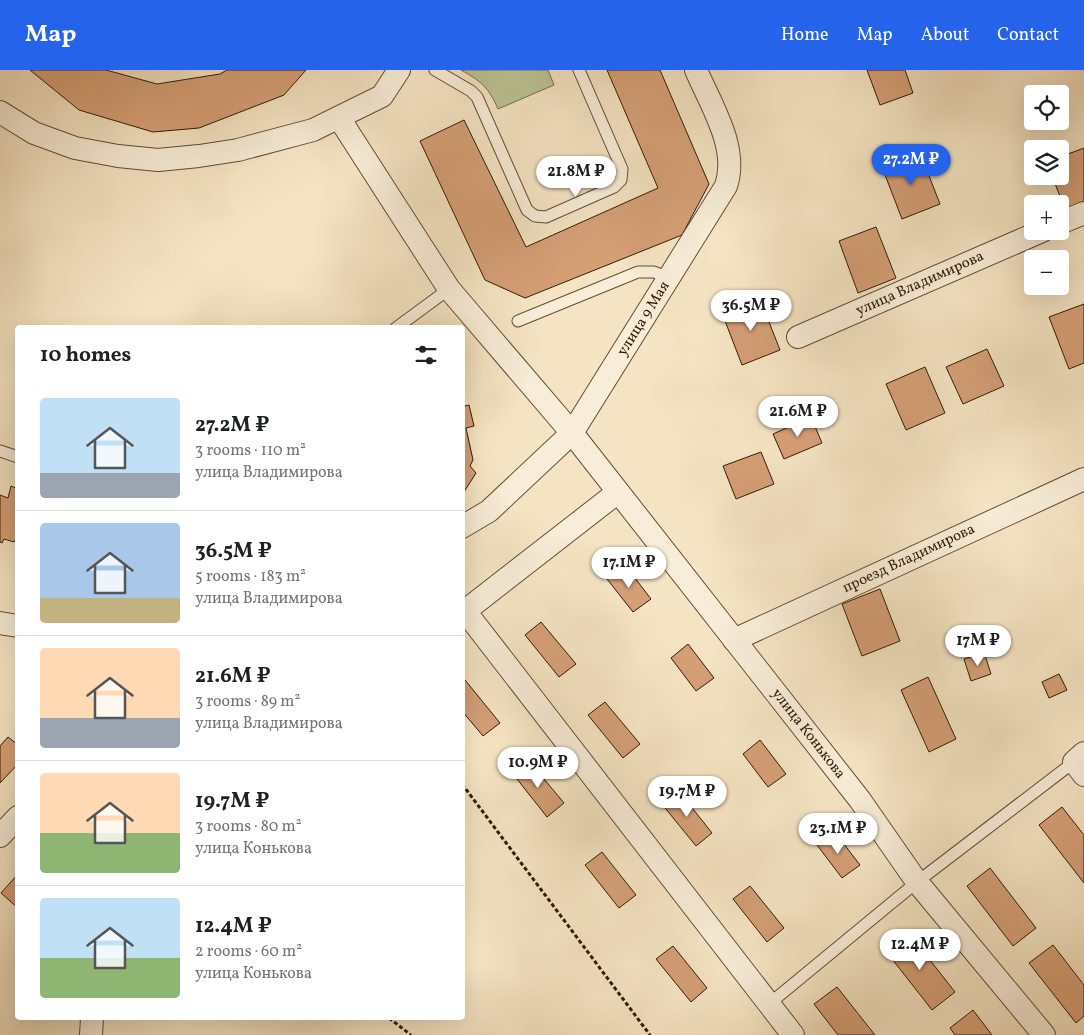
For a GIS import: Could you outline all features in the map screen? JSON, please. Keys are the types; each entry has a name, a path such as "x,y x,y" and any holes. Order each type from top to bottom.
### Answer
{"street":[{"path":"0,112 34,133 75,148 118,156 158,160 238,150 313,130 382,96 400,70"},
{"name":"улица 9 Мая","path":"465,525 490,511 572,433 726,186 730,172 730,156 726,141 696,70"},
{"name":"улица Конькова","path":"339,118 450,289 572,433 860,800 917,882 1044,1035"},
{"path":"1069,220 1084,213"},
{"name":"улица Владимирова","path":"798,337 1024,239"},
{"name":"проезд Владимирова","path":"734,640 1084,479"},
{"path":"618,492 466,611 793,1035"},
{"path":"0,623 15,626"},
{"path":"0,836 15,820"},
{"path":"91,1035 92,1020"}],"lane":[{"path":"435,70 471,91 477,97 527,210 535,216 546,217 614,187 622,180 622,169 579,70"},
{"path":"518,321 638,272 654,272 669,278"},
{"path":"400,325 450,289"},
{"path":"0,450 15,456"},
{"path":"769,1004 917,882 1081,763"}],"path":[{"path":"465,788 650,1035"},
{"path":"392,1020 411,1035"}],"green space":[{"path":"461,70 548,70 554,85 498,109 484,86"}],"building":[{"path":"30,70 106,70 157,84 220,74 227,70 306,70 284,95 199,128 153,132 79,110"},
{"path":"607,70 660,70 709,184 682,235 525,298 485,280 420,141 464,120 526,247 658,188"},
{"path":"867,70 905,70 913,93 880,105"},
{"path":"1084,148 1084,208 1069,213 1069,195 1060,195 1056,185 1069,185 1069,154"},
{"path":"920,153 940,204 902,219 882,167"},
{"path":"876,227 896,278 858,293 839,241"},
{"path":"760,299 780,350 742,365 722,313"},
{"path":"1084,304 1084,363 1069,369 1049,317"},
{"path":"987,349 1004,386 963,404 946,367"},
{"path":"925,367 945,413 906,430 886,384"},
{"path":"469,405 474,426 466,428 473,460 470,466 476,473 465,490 465,406"},
{"path":"811,417 822,443 784,459 773,434"},
{"path":"761,452 774,484 736,499 723,466"},
{"path":"11,486 15,488 15,540 14,542 4,539 2,543 0,542 0,495 8,498"},
{"path":"625,565 651,599 633,612 607,579"},
{"path":"880,589 900,641 862,656 842,604"},
{"path":"541,622 576,664 559,677 525,635"},
{"path":"688,644 714,678 696,691 671,658"},
{"path":"984,652 991,674 971,681 964,659"},
{"path":"1059,674 1067,690 1049,698 1042,682"},
{"path":"928,677 956,739 929,752 901,690"},
{"path":"465,680 500,723 483,736 465,715"},
{"path":"605,702 640,744 623,758 588,715"},
{"path":"8,737 15,743 15,767 0,783 0,746"},
{"path":"760,740 786,774 768,787 743,754"},
{"path":"529,761 564,803 547,817 513,774"},
{"path":"678,790 712,833 696,846 661,803"},
{"path":"1062,807 1084,835 1084,883 1039,825"},
{"path":"834,831 860,865 842,878 817,845"},
{"path":"602,852 636,895 619,908 585,865"},
{"path":"990,868 1036,928 1013,946 967,886"},
{"path":"15,877 15,905 1,893"},
{"path":"750,886 784,928 767,942 733,899"},
{"path":"908,932 955,992 932,1010 885,950"},
{"path":"1053,945 1084,985 1084,1016 1076,1023 1029,963"},
{"path":"673,946 707,988 691,1002 656,959"},
{"path":"837,987 875,1035 838,1035 814,1004"},
{"path":"973,1010 992,1035 955,1035 950,1028"}]}
